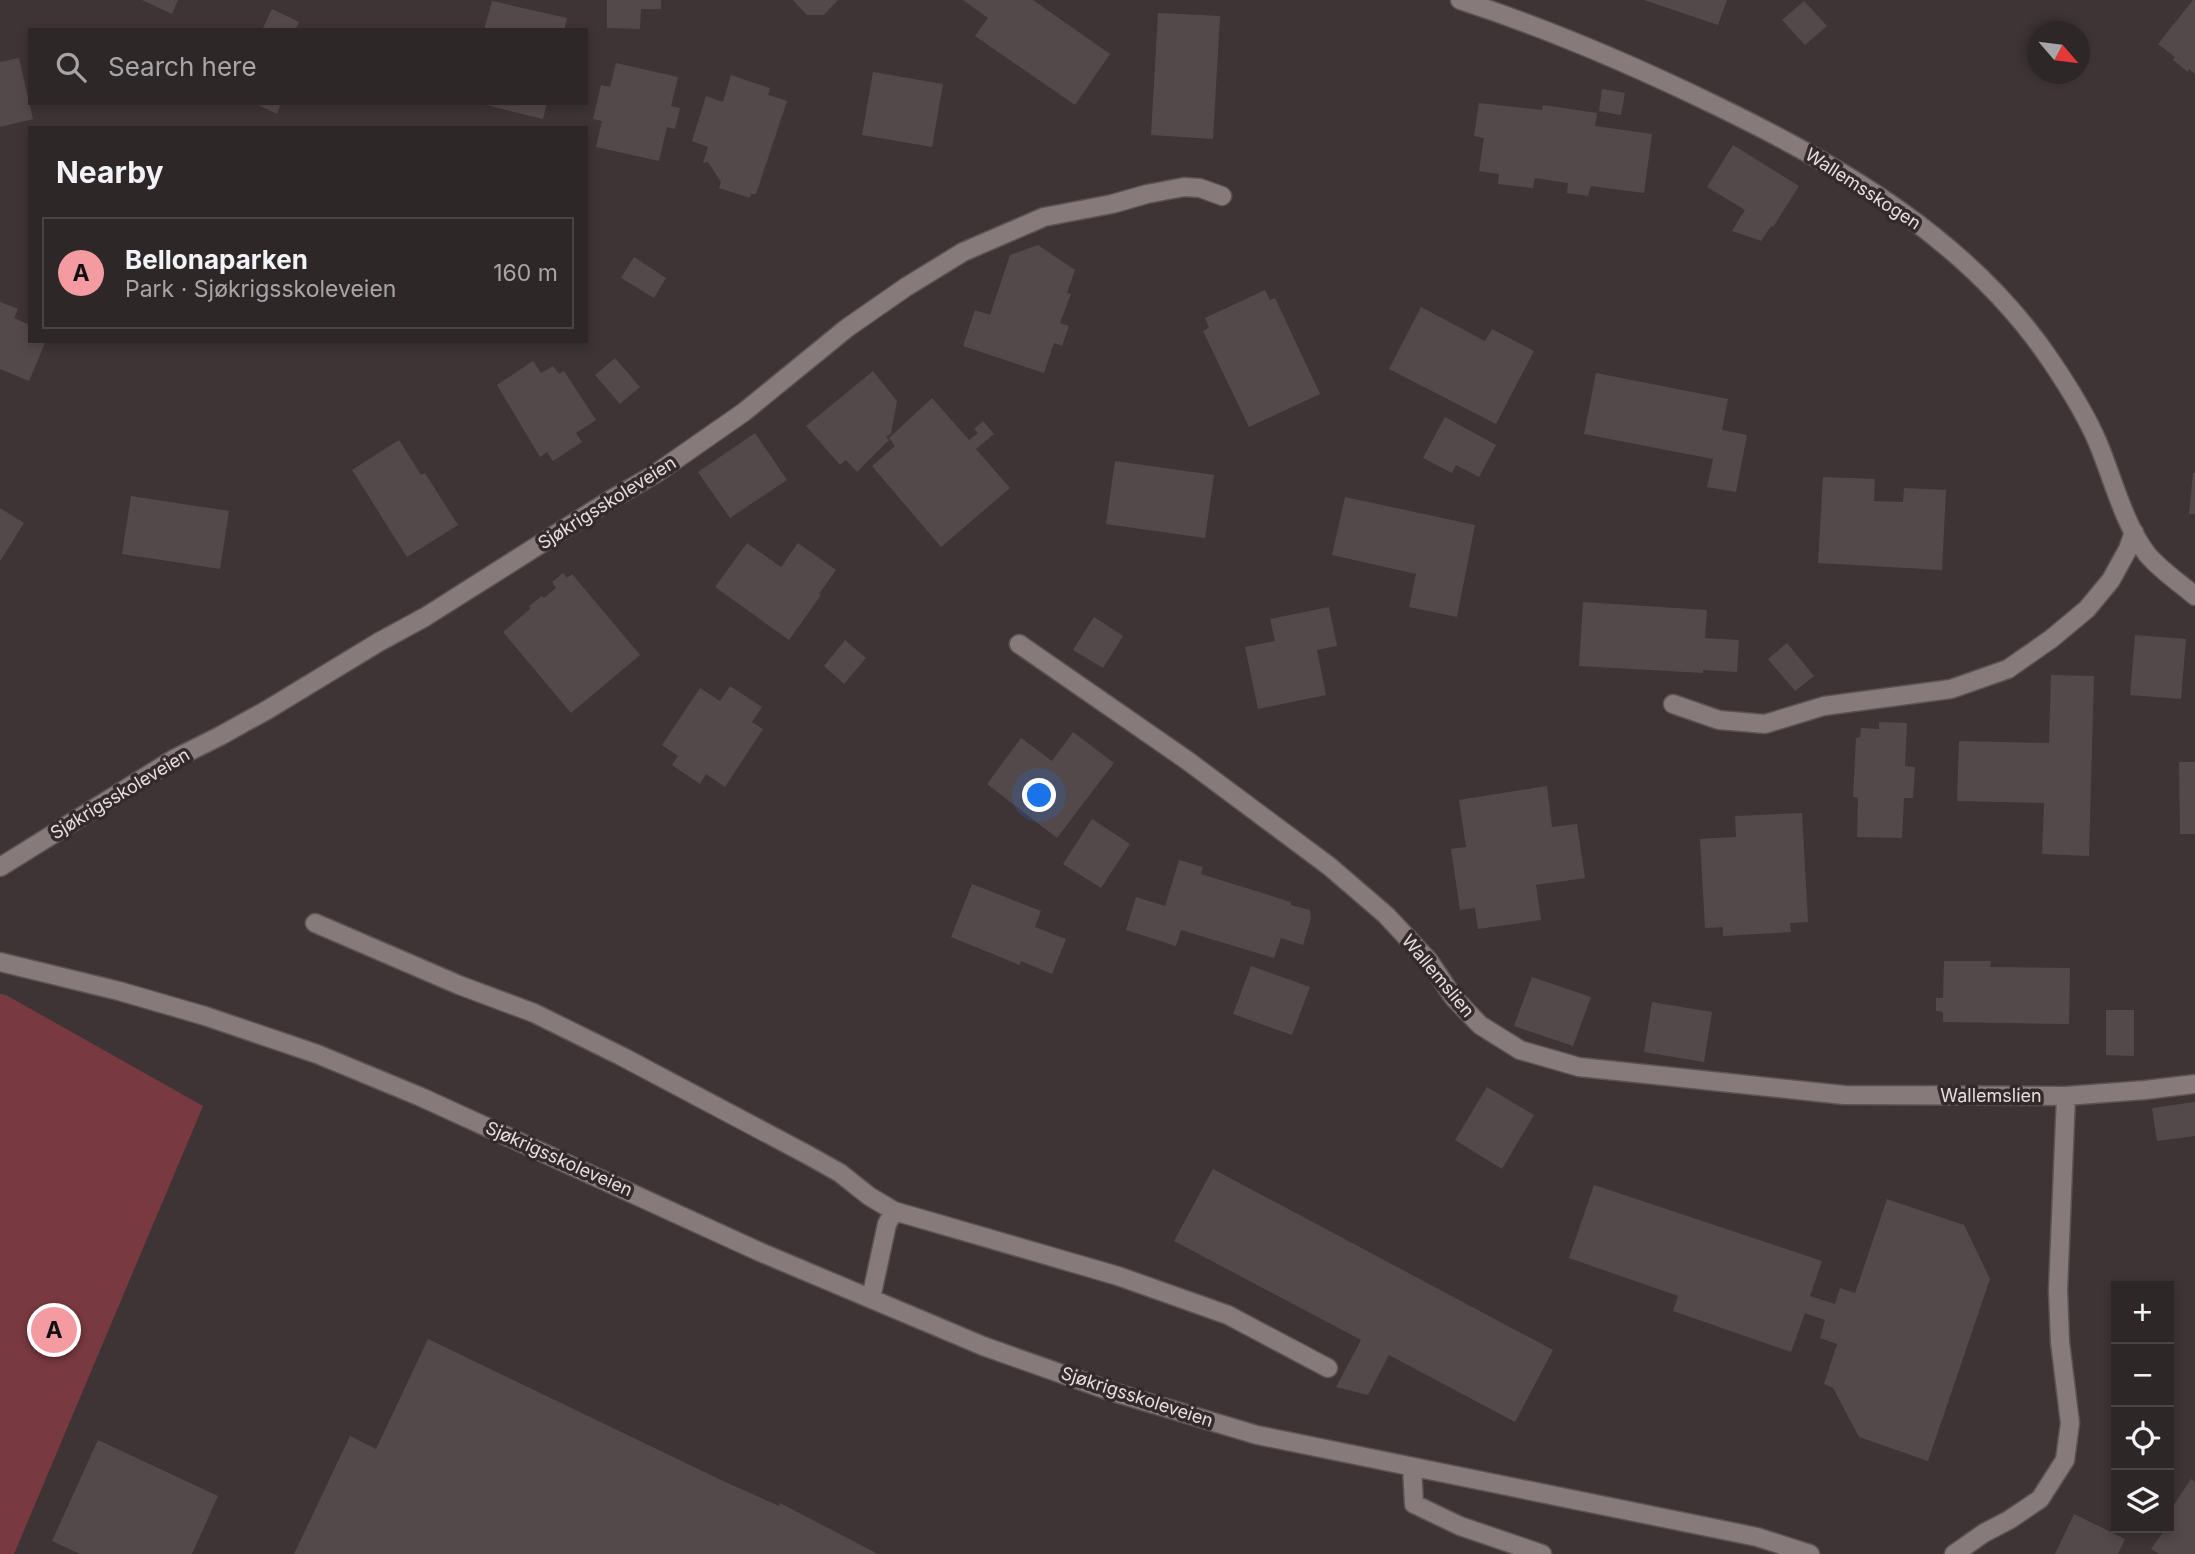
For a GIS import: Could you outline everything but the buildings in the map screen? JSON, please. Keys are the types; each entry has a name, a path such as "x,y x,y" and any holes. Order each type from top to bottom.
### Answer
{"street":[{"name":"Wallemsskogen","path":"1460,0 1603,53 1766,129 1867,188 1942,241 1984,279 2017,316 2051,361 2097,441 2134,532 2149,556 2195,596"},
{"name":"Sjøkrigsskoleveien","path":"0,867 174,759 267,710 425,617 655,474 744,412 847,328 963,252 1044,217 1159,192 1184,187 1200,188 1222,196"},
{"path":"1673,704 1719,720 1765,724 1824,706 1951,689 2008,669 2051,639 2087,609 2111,580 2129,549 2134,532"},
{"name":"Wallemslien","path":"1019,643 1167,746 1329,866 1386,915 1429,961 1454,998 1480,1026 1520,1050 1579,1067 1843,1095 2066,1096 2195,1084"},
{"path":"315,923 459,985 534,1013 623,1057 840,1173 869,1196 894,1211 1049,1255 1228,1315 1328,1368"},
{"name":"Sjøkrigsskoleveien","path":"0,962 119,991 205,1016 317,1054 421,1097 760,1252 983,1346 1113,1392 1258,1435 1757,1537 1810,1554"},
{"name":"Wallemslien","path":"1954,1554 2040,1499 2065,1460 2070,1423 2057,1290 2066,1096"},
{"path":"871,1298 887,1224 894,1211"},
{"path":"1412,1467 1414,1504 1460,1526 1542,1554"}],"shaded area":[{"path":"0,994 203,1106 14,1554 0,1554"}],"place":[{"name":"Bellonaparken","path":"54,1330"}]}
